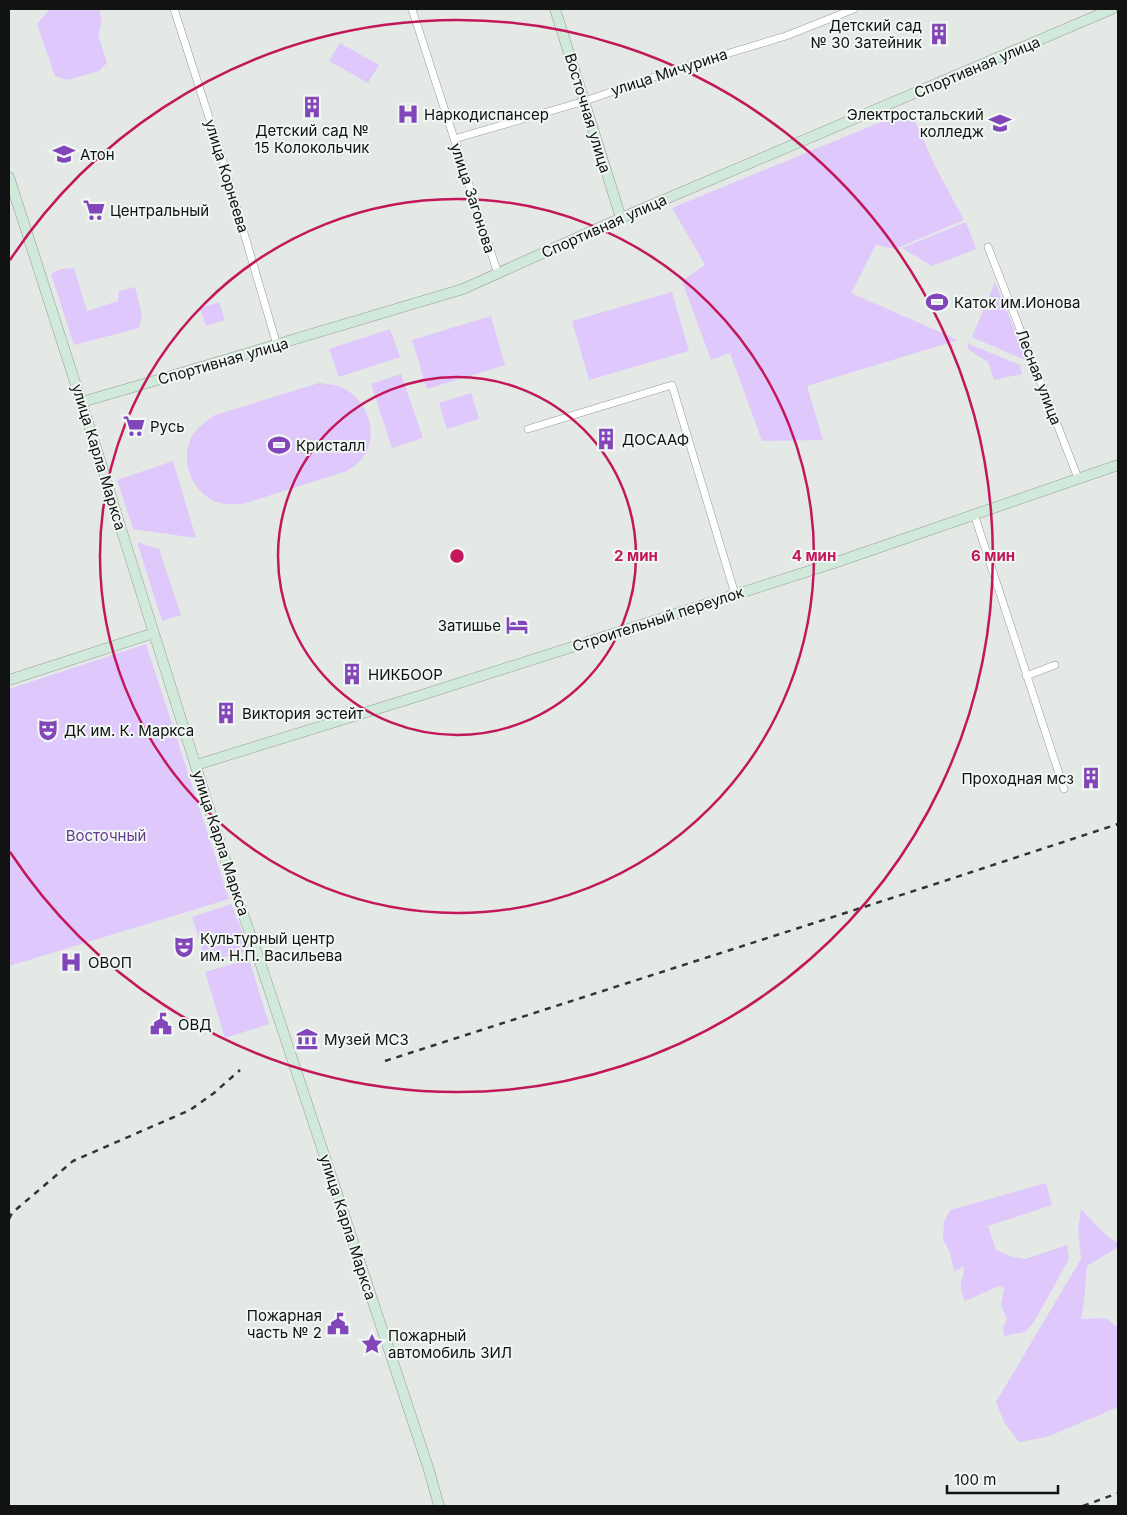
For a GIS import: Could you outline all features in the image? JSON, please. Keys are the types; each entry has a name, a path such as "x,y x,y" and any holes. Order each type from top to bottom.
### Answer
{"street":[{"name":"улица Корнеева","path":"174,9 218,145 277,345"},
{"name":"улица Загонова","path":"412,9 498,274"},
{"name":"Восточная улица","path":"555,9 621,218"},
{"name":"улица Мичурина","path":"454,139 585,101 683,66 786,36 854,9"},
{"name":"Спортивная улица","path":"82,402 450,293 498,274 621,218 1112,9"},
{"name":"улица Карла Маркса","path":"9,177 82,402 237,897 341,1204 428,1467 439,1506"},
{"name":"Лесная улица","path":"988,247 1078,478"},
{"path":"528,429 672,386 735,594"},
{"name":"Строительный переулок","path":"196,765 422,695 834,562 1118,465"},
{"path":"974,514 1064,789"},
{"path":"9,680 154,633"},
{"path":"1026,676 1055,665"}],"green space":[{"path":"50,9 99,9 102,22 98,35 107,63 99,71 67,80 55,76 37,24"},
{"path":"340,43 379,65 368,83 329,61"},
{"path":"910,110 935,166 964,220 895,249 876,245 851,293 958,340 807,386 823,440 762,441 730,353 711,360 682,281 705,265 672,208"},
{"path":"966,222 976,249 932,266 902,248"},
{"path":"74,268 87,311 118,301 119,291 135,287 142,315 139,328 74,345 51,274 61,269"},
{"path":"995,282 1027,361 972,337"},
{"path":"672,292 689,351 589,380 572,321"},
{"path":"219,302 225,320 206,326 200,308"},
{"path":"491,316 505,365 427,389 412,340"},
{"path":"390,329 400,357 339,377 329,349"},
{"path":"967,343 1020,365 1022,374 994,380 988,362 969,350"},
{"path":"401,374 423,438 392,448 371,384"},
{"name":"Кристалл","path":"319,383 336,385 347,390 362,404 367,413 371,433 370,443 366,453 358,463 347,471 243,504 216,502 197,487 189,470 187,451 194,433 201,426 215,415"},
{"path":"471,393 479,419 447,429 439,403"},
{"path":"173,461 196,538 133,529 117,480"},
{"path":"137,542 159,549 181,615 162,621"},
{"name":"Восточный","path":"146,644 229,899 9,966 9,689"},
{"path":"231,904 250,950 206,962 192,917"},
{"path":"249,959 269,1024 225,1038 205,972"},
{"path":"1046,1183 1052,1205 988,1226 996,1250 1013,1257 1025,1259 1067,1245 1069,1259 1034,1322 1025,1332 1004,1336 1003,1327 1007,1319 1001,1305 1004,1288 999,1286 965,1301 961,1290 964,1266 954,1272 950,1252 943,1240 944,1222 950,1210"},
{"path":"1081,1209 1108,1237 1118,1243 1118,1247 1087,1266 1081,1319 1106,1318 1118,1328 1118,1407 1047,1437 1019,1442 1005,1424 996,1402 1081,1259 1078,1229"}],"railway":[{"path":"385,1061 1118,824"},
{"path":"9,1219 12,1213 73,1161 190,1110 214,1093 240,1070"},
{"path":"1083,1506 1118,1493"}],"place":[{"name":"Детский сад № 30 Затейник","path":"939,34"},
{"name":"Детский сад № 15 Колокольчик","path":"312,107"},
{"name":"Наркодиспансер","path":"408,114"},
{"name":"Электростальский колледж","path":"1000,123"},
{"name":"Атон","path":"64,154"},
{"name":"Центральный","path":"94,210"},
{"name":"Каток им.Ионова","path":"937,302"},
{"name":"Русь","path":"134,426"},
{"name":"ДОСААФ","path":"606,439"},
{"name":"Кристалл","path":"279,445"},
{"name":"Затишье","path":"517,625"},
{"name":"НИКБООР","path":"352,674"},
{"name":"Виктория эстейт","path":"226,713"},
{"name":"ДК им. К. Маркса","path":"48,730"},
{"name":"Проходная мсз","path":"1091,778"},
{"name":"Культурный центр им. Н.П. Васильева","path":"184,947"},
{"name":"ОВОП","path":"71,962"},
{"name":"ОВД","path":"161,1024"},
{"name":"Музей МСЗ","path":"307,1039"},
{"name":"Пожарная часть № 2","path":"338,1324"},
{"name":"Пожарный автомобиль ЗИЛ","path":"372,1344"}]}
